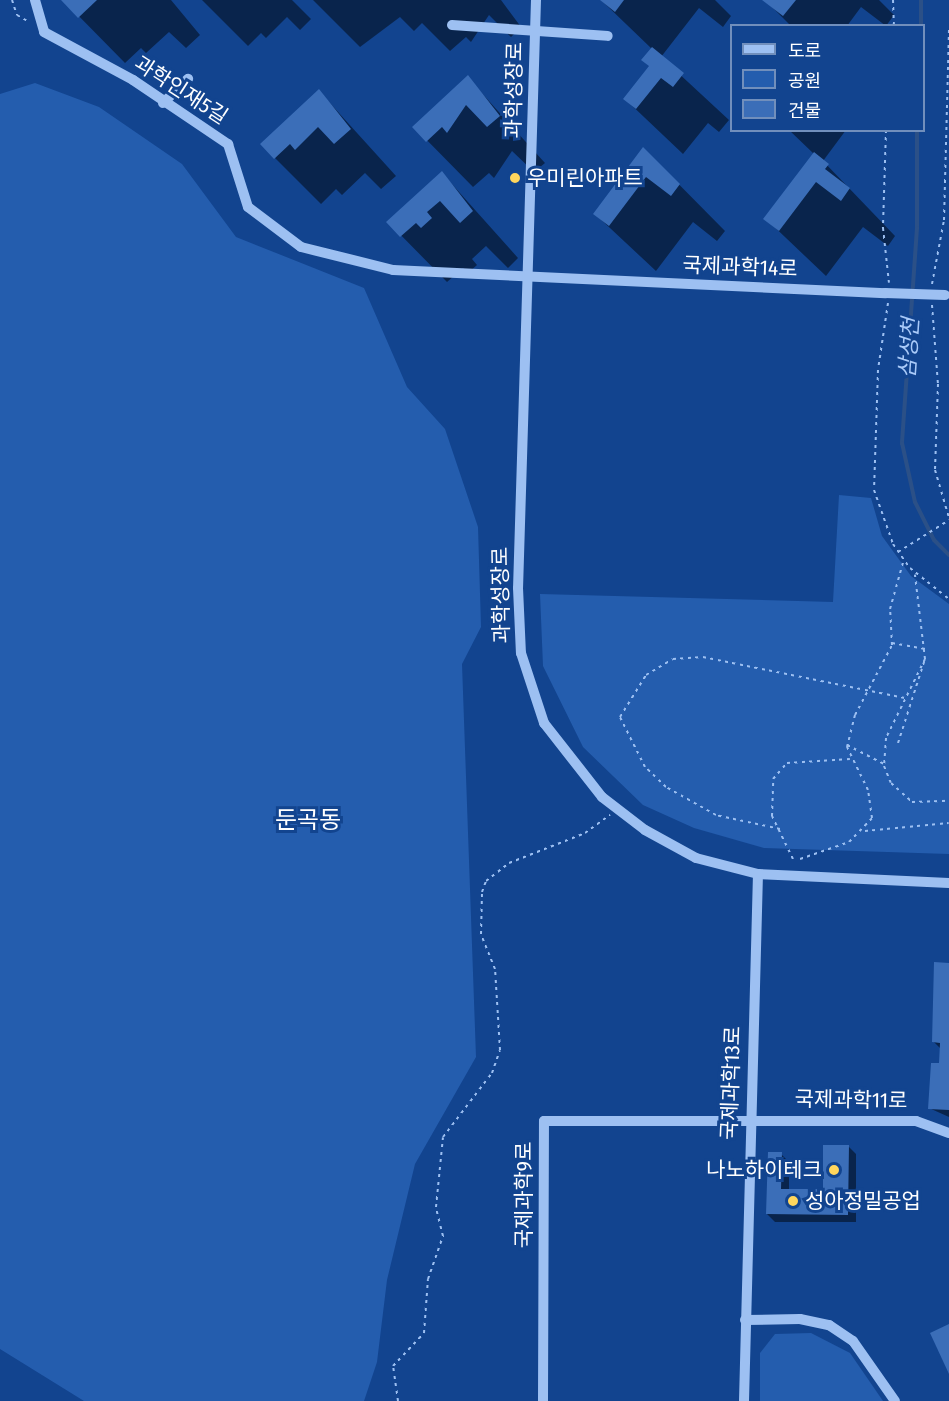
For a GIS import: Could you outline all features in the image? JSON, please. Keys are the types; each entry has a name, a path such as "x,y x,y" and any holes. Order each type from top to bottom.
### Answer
{"street":[{"path":"34,0 44,32"},
{"name":"과학성장로","path":"536,0 518,588 521,653 536,705 556,744 617,809 696,858 759,874 949,883"},
{"path":"452,25 608,36"},
{"name":"과학인재5길","path":"44,32 133,80 163,103 228,144 248,207 301,247 393,270 529,278"},
{"path":"163,103 188,79"},
{"name":"국제과학14로","path":"529,278 947,295"},
{"name":"국제과학13로","path":"744,1401 749,1117 759,874"},
{"name":"국제과학11로","path":"749,1117 916,1121 949,1133"},
{"name":"국제과학9로","path":"543,1401 544,1121 749,1117"},
{"path":"745,1320 800,1319 829,1325 854,1341 895,1401"}],"path":[{"path":"12,0 17,15 44,32"},
{"path":"893,0 894,24"},
{"path":"898,552 949,519 936,470 938,384 932,315 933,265 944,220 949,26"},
{"path":"886,132 883,228 889,246 873,472 882,517 898,552 914,572 949,599"},
{"path":"865,831 872,799 850,759 847,745 892,643 890,609 904,559"},
{"path":"898,743 925,659 914,572"},
{"path":"892,643 925,649"},
{"path":"780,829 716,815 656,778 631,748 621,724 631,691 660,666 687,656 905,698"},
{"path":"925,659 886,738 884,764 891,783 912,802 949,801"},
{"path":"847,745 884,764"},
{"path":"793,859 769,796 773,780 787,763 850,759"},
{"path":"398,1401 393,1366 424,1333 428,1279 443,1236 436,1207 443,1137 492,1073 500,1050 495,969 480,934 482,892 486,881 509,863 585,833 617,809"},
{"path":"800,859 831,852 865,831 949,823"}],"green space":[{"path":"35,83 99,107 182,164 236,237 364,288 407,387 445,429 478,527 481,627 462,664 476,1057 415,1164 387,1280 377,1362 364,1401 84,1401 0,1349 0,94"},
{"path":"839,495 871,498 882,536 911,576 949,604 949,854 764,848 694,828 643,805 583,747 543,666 540,594 833,602"},
{"path":"811,1333 850,1353 883,1401 760,1401 760,1353 775,1334"}],"building":[{"path":"61,0 97,0 78,18"},
{"path":"600,0 624,0 615,12"},
{"path":"762,0 796,0 783,16"},
{"path":"652,47 684,73 673,87 661,78 636,109 623,99 649,66 641,60"},
{"path":"468,75 500,116 487,127 466,105 447,133 442,127 426,142 412,127"},
{"path":"319,89 351,129 334,144 318,127 295,150 290,144 274,159 260,144"},
{"path":"643,147 680,184 671,196 646,177 609,226 593,214"},
{"path":"814,152 829,164 825,169 850,188 841,201 816,182 779,231 763,219"},
{"path":"442,171 473,211 460,223 440,201 427,212 432,218 421,228 416,223 400,237 386,222"},
{"path":"934,962 949,963 949,1110 928,1109 931,1063 939,1063 940,1043 932,1042"},
{"path":"823,1145 849,1145 848,1215 766,1214 768,1152 782,1152 781,1189 823,1189"},
{"path":"949,1324 949,1374 930,1333"}],"waterway":[{"name":"삼성천","path":"921,0 921,24"},
{"name":"삼성천","path":"917,132 917,228 902,443 915,502 934,540 949,555"}],"place":[{"name":"우미린아파트","path":"515,178"},
{"name":"나노하이테크","path":"834,1170"},
{"name":"성아정밀공업","path":"793,1201"}],"district":[{"name":"둔곡동","path":"308,821"}]}
